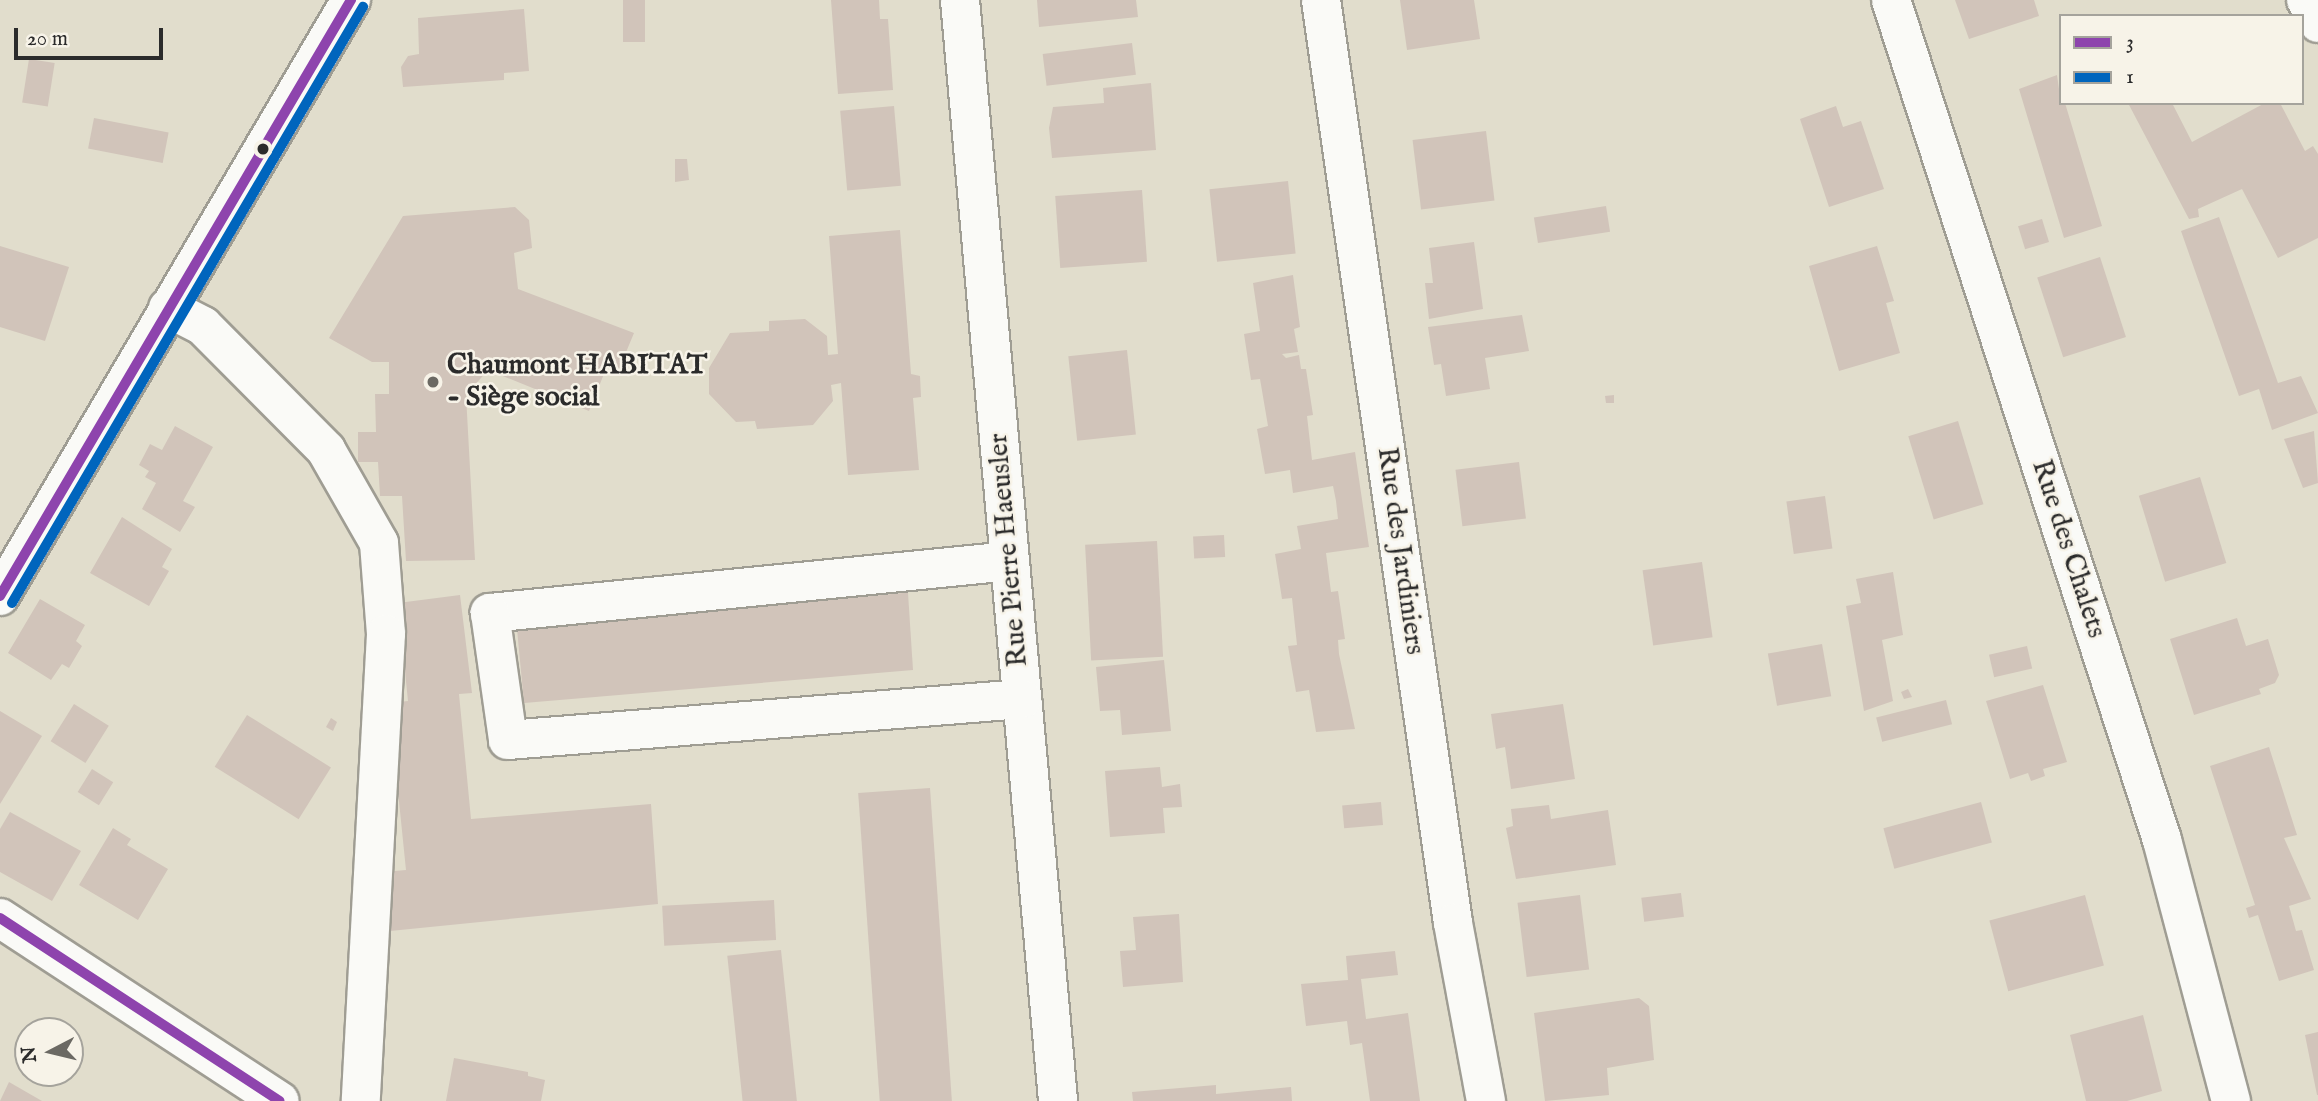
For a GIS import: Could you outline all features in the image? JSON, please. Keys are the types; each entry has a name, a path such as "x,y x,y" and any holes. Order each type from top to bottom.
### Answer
{"street":[{"path":"0,596 351,0"},
{"name":"Rue Pierre Haeusler","path":"960,0 1058,1101"},
{"name":"Rue des Jardiniers","path":"1321,0 1451,909 1486,1101"},
{"name":"Rue des Chalets","path":"1891,0 2162,840 2231,1101"},
{"path":"2306,0 2318,23"},
{"path":"168,308 203,326 326,450 379,543 386,634 361,1101"},
{"path":"1010,561 490,613 508,740 1022,699"},
{"path":"0,918 280,1101"}],"building":[{"path":"623,0 645,0 645,42 623,42"},
{"path":"831,0 879,0 880,19 888,19 893,90 838,94"},
{"path":"1037,0 1136,0 1138,17 1039,27"},
{"path":"1400,0 1474,0 1480,39 1407,50"},
{"path":"1955,0 2034,0 2039,16 1969,39"},
{"path":"524,9 529,71 504,73 504,80 403,87 401,67 408,56 419,54 418,18"},
{"path":"1132,43 1136,75 1047,86 1043,54"},
{"path":"29,59 55,63 48,107 22,102"},
{"path":"2057,75 2059,105 2066,105 2102,226 2064,238 2019,89"},
{"path":"1151,83 1156,150 1052,158 1049,128 1053,107 1104,103 1103,88"},
{"path":"2129,105 2173,105 2192,142 2261,105 2281,105 2305,151 2313,146 2318,154 2318,238 2278,258 2242,189 2198,209 2199,217 2189,219"},
{"path":"894,106 901,186 847,190 840,111"},
{"path":"1836,106 1843,127 1861,121 1884,189 1829,207 1800,119"},
{"path":"94,118 169,133 163,163 88,148"},
{"path":"1486,131 1495,200 1421,209 1413,140"},
{"path":"675,159 687,159 689,180 675,182"},
{"path":"1288,181 1296,254 1217,262 1209,189"},
{"path":"1142,190 1147,262 1060,268 1055,196"},
{"path":"1606,206 1610,232 1538,243 1534,217"},
{"name":"Chaumont HABITAT - Siège social","path":"515,207 529,220 532,248 514,253 518,289 634,333 619,369 608,364 589,411 488,370 466,395 475,560 406,561 402,496 380,496 378,462 358,462 358,432 376,432 375,394 389,394 389,362 372,362 329,338 403,216"},
{"path":"2219,217 2278,383 2301,376 2318,413 2272,430 2259,389 2239,396 2181,231"},
{"path":"2042,219 2049,242 2025,249 2018,226"},
{"path":"900,230 911,374 920,376 921,397 913,398 919,470 848,475 841,383 831,385 833,401 813,425 757,429 755,421 736,422 709,394 709,368 730,333 769,331 769,321 805,319 827,336 828,355 838,354 829,236"},
{"path":"1474,242 1483,309 1429,319 1425,283 1433,283 1429,248"},
{"path":"0,246 69,267 45,341 0,327"},
{"path":"1877,246 1894,301 1886,303 1900,353 1839,371 1809,266"},
{"path":"2100,257 2126,337 2063,357 2037,277"},
{"path":"1293,275 1300,327 1294,329 1298,352 1282,354 1286,358 1299,355 1301,369 1306,369 1313,415 1307,416 1312,460 1355,452 1369,547 1326,553 1331,592 1338,591 1345,639 1338,640 1339,654 1355,729 1316,732 1309,690 1296,692 1288,646 1297,645 1292,598 1282,599 1275,554 1301,549 1297,526 1338,519 1336,501 1333,486 1293,493 1290,470 1265,474 1257,429 1268,426 1260,379 1251,380 1244,334 1260,331 1253,283"},
{"path":"1522,315 1529,351 1485,358 1490,389 1446,396 1441,364 1434,365 1428,327"},
{"path":"1127,350 1136,435 1077,441 1068,356"},
{"path":"1614,395 1614,403 1606,403 1605,396"},
{"path":"1958,421 1983,504 1934,519 1908,436"},
{"path":"175,426 213,447 183,501 195,507 180,532 142,509 156,483 145,477 149,471 139,465 150,444 162,450"},
{"path":"2314,431 2318,483 2303,488 2284,439"},
{"path":"1519,462 1526,519 1462,526 1455,470"},
{"path":"2200,477 2226,563 2165,582 2139,496"},
{"path":"1825,496 1832,548 1794,554 1786,501"},
{"path":"122,517 172,549 162,567 169,571 149,606 90,573"},
{"path":"1224,535 1225,557 1194,559 1193,537"},
{"path":"1157,541 1163,657 1091,661 1085,545"},
{"path":"1702,562 1713,637 1653,646 1643,570"},
{"path":"1893,572 1903,635 1882,640 1893,701 1864,711 1846,606 1861,603 1856,579"},
{"path":"908,593 913,670 524,703 517,629"},
{"path":"460,595 472,693 459,694 471,819 651,804 658,904 390,931 384,872 406,870 389,703 408,701 398,603"},
{"path":"40,599 85,625 76,641 82,646 69,668 62,664 51,680 8,653"},
{"path":"2237,618 2246,646 2268,639 2279,675 2275,683 2259,689 2261,694 2194,715 2170,639"},
{"path":"1822,644 1831,696 1777,706 1768,654"},
{"path":"2027,646 2032,668 1994,677 1989,655"},
{"path":"1164,660 1171,731 1122,735 1120,710 1100,711 1096,667"},
{"path":"2043,685 2067,762 2043,769 2045,776 2031,781 2028,773 2010,779 1986,701"},
{"path":"1908,689 1912,697 1904,699 1901,692"},
{"path":"1946,700 1952,724 1882,742 1876,717"},
{"path":"74,704 109,726 85,763 51,741"},
{"path":"1563,704 1575,779 1511,789 1505,747 1496,749 1491,714"},
{"path":"0,711 42,736 0,804"},
{"path":"247,715 331,767 299,819 215,767"},
{"path":"331,718 337,722 333,731 326,727"},
{"path":"2269,747 2297,835 2284,838 2311,899 2289,906 2296,931 2302,930 2314,970 2279,981 2258,915 2249,918 2246,908 2255,905 2210,766"},
{"path":"1160,767 1162,787 1180,784 1182,807 1163,808 1165,833 1110,837 1105,771"},
{"path":"92,769 113,782 99,805 78,792"},
{"path":"930,788 952,1101 880,1101 858,793"},
{"path":"1381,802 1383,825 1344,828 1342,805"},
{"path":"1981,802 1992,843 1894,869 1883,828"},
{"path":"1549,805 1551,819 1608,810 1616,865 1516,879 1506,828 1513,826 1511,809"},
{"path":"10,812 81,851 52,901 0,872 0,829"},
{"path":"113,828 131,839 127,845 168,869 138,920 79,885"},
{"path":"1681,893 1684,917 1644,922 1641,898"},
{"path":"1580,895 1589,969 1527,977 1517,903"},
{"path":"2085,895 2104,966 2008,991 1989,921"},
{"path":"774,900 776,940 664,946 662,906"},
{"path":"1179,914 1183,982 1123,987 1120,951 1136,950 1133,917"},
{"path":"781,950 797,1101 743,1101 727,956"},
{"path":"1395,951 1398,975 1361,979 1366,1019 1408,1013 1420,1101 1370,1101 1362,1043 1350,1045 1347,1021 1306,1026 1301,984 1348,980 1346,956"},
{"path":"1639,998 1649,1006 1654,1060 1607,1068 1609,1095 1545,1101 1534,1013"},
{"path":"2143,1015 2162,1091 2127,1101 2086,1101 2070,1035"},
{"path":"2318,1032 2318,1095 2317,1095 2305,1035"},
{"path":"454,1058 528,1072 528,1076 545,1080 541,1101 446,1101"},
{"path":"9,1082 42,1101 0,1101"},
{"path":"1216,1085 1216,1094 1291,1087 1292,1101 1133,1101 1132,1092"}],"transit line":[{"name":"3","path":"0,596 351,0"},
{"name":"1","path":"12,603 363,7"},
{"name":"3","path":"0,918 280,1101"}],"place":[{"name":"Chaumont HABITAT - Siège social","path":"433,382"}]}
